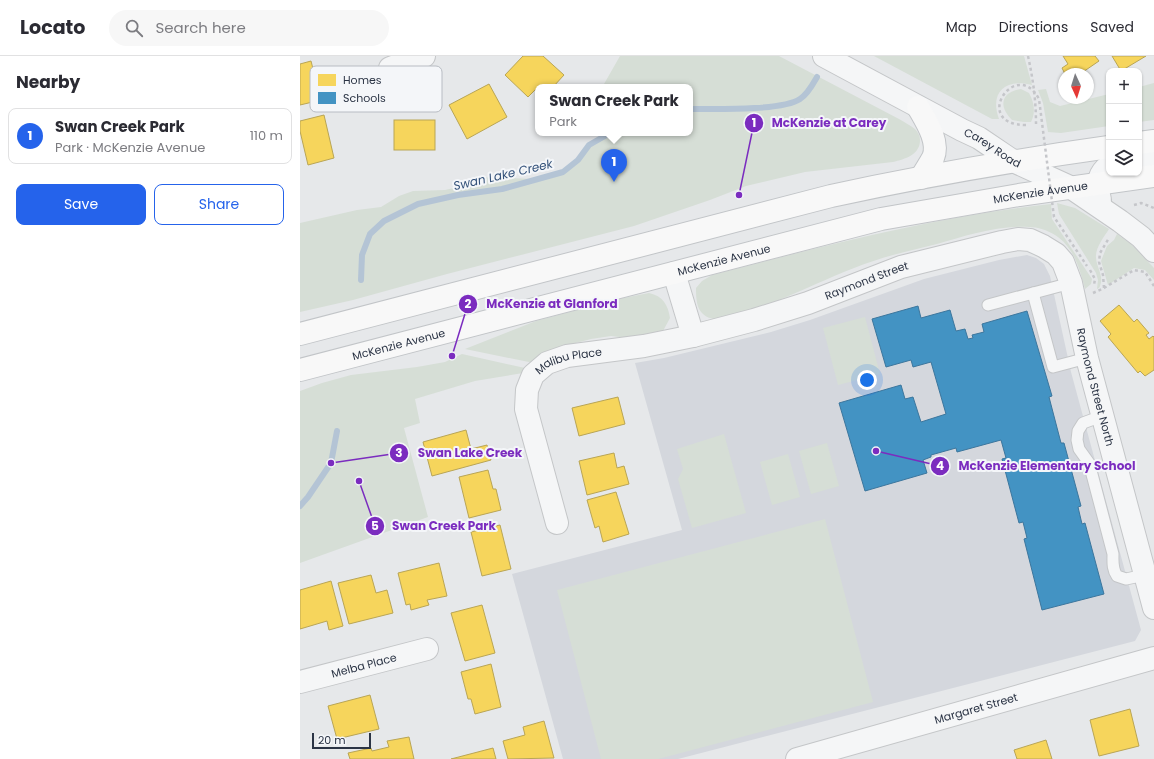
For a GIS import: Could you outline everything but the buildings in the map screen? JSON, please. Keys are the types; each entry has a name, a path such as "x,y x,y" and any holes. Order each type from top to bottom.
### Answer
{"main road":[{"path":"918,107 933,136 934,149 934,157 921,178"},
{"path":"1142,143 1154,141"},
{"path":"300,334 831,196 1013,161 1106,147"},
{"name":"McKenzie Avenue","path":"301,370 881,219 1019,195 1070,188 1103,174 1154,176"}],"street":[{"path":"396,66 424,56"},
{"name":"Carey Road","path":"824,56 979,138 1013,161 1070,188 1107,212 1141,237 1154,251"},
{"path":"1142,156 1154,154"},
{"path":"1103,174 1098,189 1100,201 1107,212"},
{"name":"Raymond Street","path":"693,336 754,320 808,302 901,267 1002,242 1030,240 1043,246"},
{"name":"Raymond Street North","path":"1043,246 1056,254 1063,262 1071,283 1087,358 1154,608"},
{"path":"674,273 693,336"},
{"name":"Malibu Place","path":"557,523 526,409 527,390 533,375 547,363 567,356 644,346 693,336"},
{"name":"Melba Place","path":"300,682 427,649"},
{"name":"Margaret Street","path":"797,759 1154,658"}],"lane":[{"path":"988,305 1071,283"},
{"path":"1033,293 1053,367 1087,358"},
{"path":"1102,416 1083,423 1078,431 1077,440 1079,449 1089,463 1113,554 1112,565 1114,572 1117,576 1126,579 1145,575"}],"path":[{"path":"1028,56 1034,82 1036,124"},
{"path":"1026,125 1016,125 1010,123 1004,119 999,108 1001,97 1014,86 1020,85 1031,89 1039,99 1054,217 1087,266"},
{"path":"1133,205 1141,203 1154,208"},
{"path":"1104,246 1100,253 1099,262 1103,275 1104,288"},
{"path":"1090,294 1104,288 1134,270 1145,272 1154,286"}],"shaded area":[{"path":"620,56 779,56 909,125 919,134 919,145 915,153 898,161 805,172 746,186 634,226 447,274 353,300 300,312 300,223 357,210 381,207 399,196 413,191 445,190 458,187 477,177 535,179 563,172 578,160 589,145 605,136 693,136 693,84 604,84"},
{"path":"874,56 1024,56 1032,85 1023,83 1014,84 1002,89 996,101 996,110 999,119 992,119"},
{"path":"1154,83 1154,120 1142,122 1142,86"},
{"path":"1021,89 1029,93 1032,100 1034,111 1031,122 1012,120 1003,105 1006,96 1009,93"},
{"path":"1046,89 1050,102 1060,106 1068,104 1094,104 1094,98 1106,95 1106,126 1061,133 1048,132 1043,103 1038,90"},
{"path":"1057,203 1075,208 1109,229 1100,243 1096,254 1101,280 1101,284 1097,289 1098,280 1096,273 1059,214"},
{"path":"1051,204 1052,219 1092,279 1091,284 1085,289 1075,259 1067,245 1052,233 1042,229 1018,227 994,229 883,258 844,272 769,304 727,318 714,319 704,315 697,303 696,288 702,281 712,275 838,243 922,224 1008,209"},
{"path":"1117,234 1131,244 1154,268 1154,280 1145,270 1134,268 1108,285 1101,261 1107,246 1114,240"},
{"path":"1027,255 1036,258 1044,264 1050,276 1071,372 1141,630 1135,641 678,759 563,759 512,574 682,530 635,363 664,358 771,332 810,320 924,279 999,260"},
{"path":"649,293 658,296 668,309 670,318 663,331 628,338 611,336 591,339 568,345 538,362 529,362 465,349 536,321 618,299"},
{"path":"865,317 880,374 838,385 823,328"},
{"path":"462,354 525,368 523,373 475,381 415,399 420,423 404,428 428,517 300,563 300,391 351,375 445,362"},
{"path":"724,434 746,513 692,528 678,479 683,469 677,449"},
{"path":"827,443 839,486 811,494 799,451"},
{"path":"788,454 800,497 772,505 760,462"},
{"path":"825,519 873,702 658,759 601,759 557,590"}],"waterway":[{"name":"Swan Lake Creek","path":"693,109 764,107 779,106 791,103 800,99 810,89 817,77"},
{"name":"Swan Lake Creek","path":"361,280 362,255 370,234 384,221 418,204 458,195 502,189 563,172 578,160 589,145 605,136"},
{"name":"Swan Lake Creek","path":"300,506 308,497 331,463 337,431"}],"place":[{"name":"Swan Creek Park","path":"614,182"},
{"name":"McKenzie at Carey","path":"739,195"},
{"name":"McKenzie at Glanford","path":"452,356"},
{"name":"McKenzie Elementary School","path":"876,451"},
{"name":"Swan Lake Creek","path":"331,463"},
{"name":"Swan Creek Park","path":"359,481"}]}
